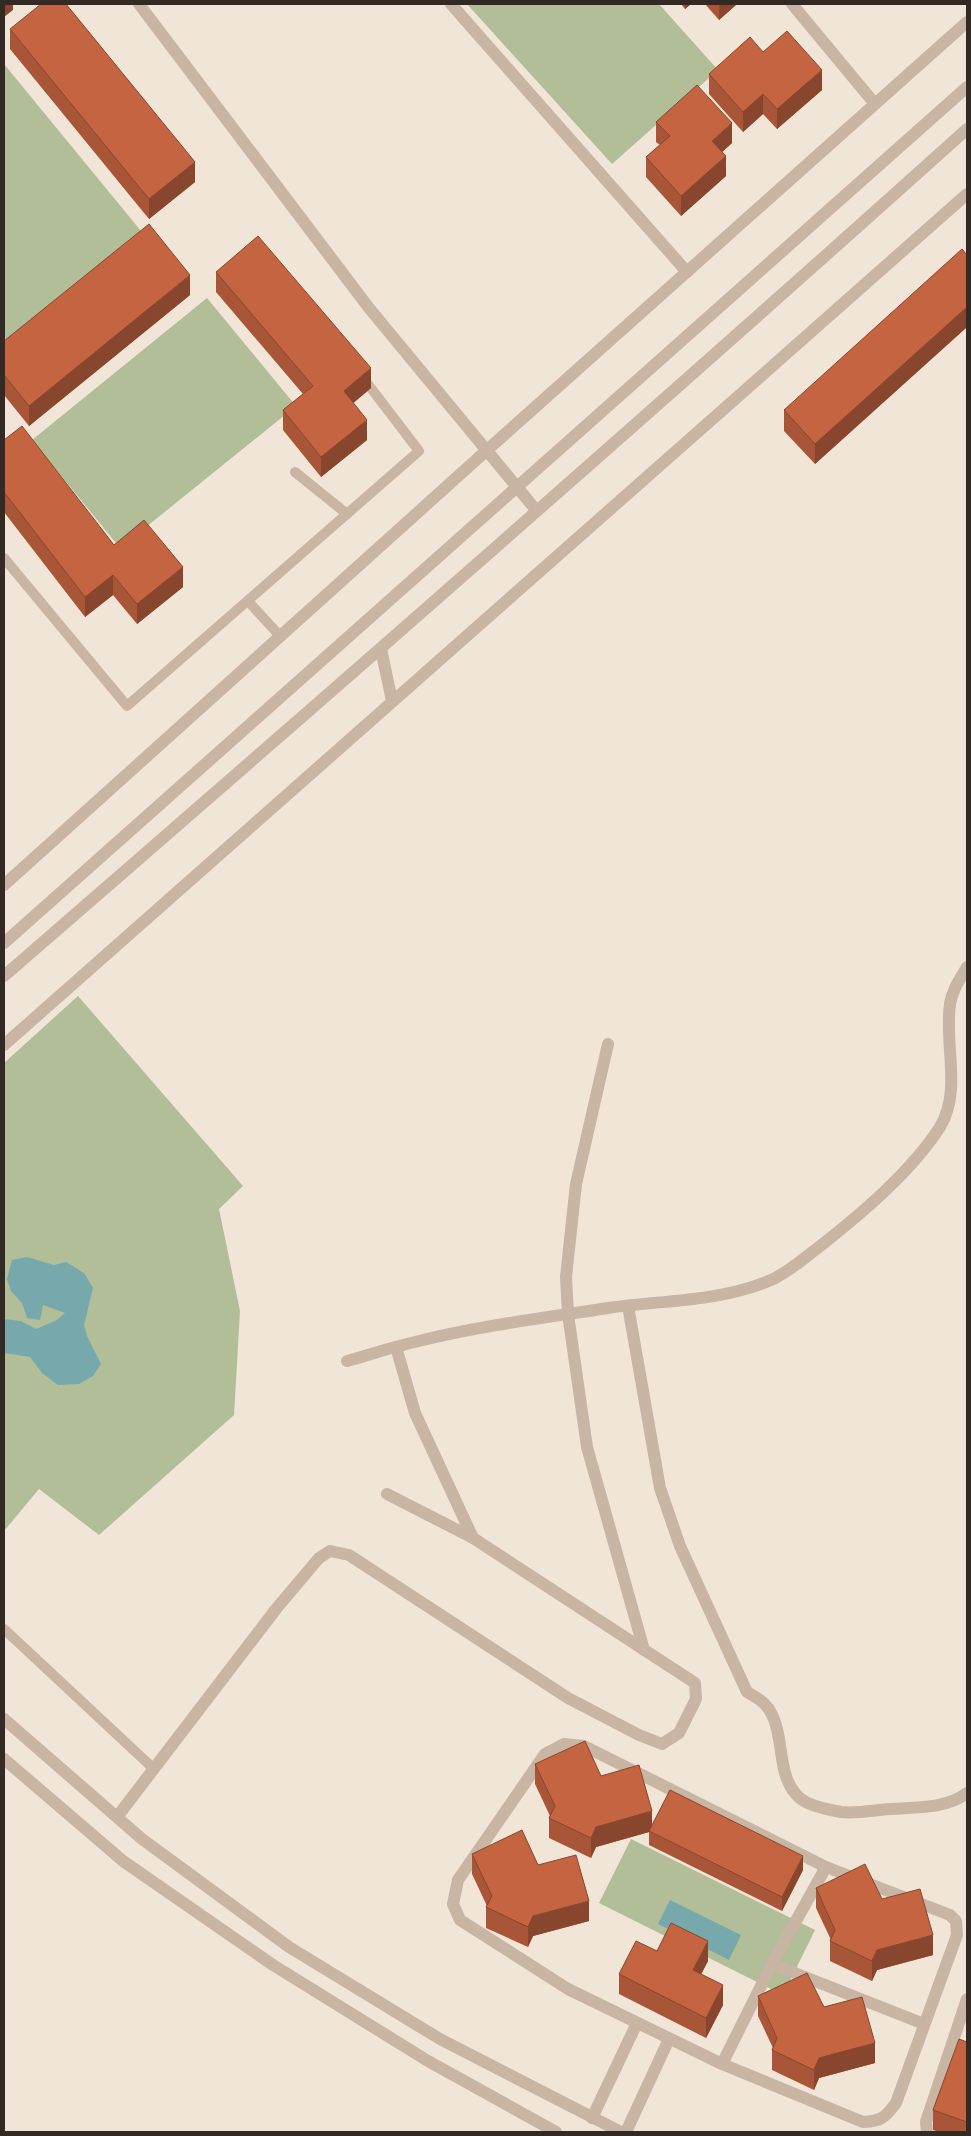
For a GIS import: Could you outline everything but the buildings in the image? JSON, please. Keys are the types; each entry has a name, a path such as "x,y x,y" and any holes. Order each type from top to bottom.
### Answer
{"street":[{"path":"139,4 369,308 536,510"},
{"path":"451,4 687,272"},
{"path":"792,4 875,104"},
{"path":"4,885 486,451 967,22"},
{"path":"4,943 967,87"},
{"path":"4,976 381,649 536,510 804,276 967,129"},
{"path":"4,1045 391,697 967,194"},
{"path":"381,649 391,697"},
{"path":"347,1362 414,1342 499,1325 628,1306 709,1297 748,1288 773,1279 796,1265 857,1217 923,1151 941,1125 950,1102 950,1004 956,984 967,967"},
{"path":"608,1044 576,1184 566,1276 568,1314 587,1447 644,1650"},
{"path":"628,1306 660,1488 680,1546 747,1692 758,1698 770,1710 777,1728 784,1770 792,1788 802,1800 842,1812 936,1806 967,1793"},
{"path":"396,1347 415,1414 473,1538"},
{"path":"117,1817 276,1609 319,1558 330,1551 349,1555 568,1698 639,1736 662,1744 679,1733 696,1699 695,1683 473,1538 387,1494"},
{"path":"4,1719 142,1839 289,1947 440,2039 621,2132"},
{"path":"564,1744 584,1746 826,1867 950,1915 956,1922 957,1936 896,2103 888,2114 876,2122 863,2122 722,2064 568,1989 460,1920 453,1904 458,1880 545,1754 564,1744"},
{"path":"4,1759 123,1861 273,1965 428,2061 556,2132"},
{"path":"722,2064 772,1964 826,1867"},
{"path":"772,1964 924,2024"},
{"path":"927,2132 926,2122 967,1999"},
{"path":"592,2118 637,2023"},
{"path":"626,2132 670,2039"}],"lane":[{"path":"4,558 128,706 419,451 358,372"},
{"path":"295,472 346,514"},
{"path":"248,601 280,636"},
{"path":"4,1628 154,1769"}],"green space":[{"path":"467,4 659,4 718,70 612,164"},
{"path":"4,64 141,231 4,342"},
{"path":"207,298 296,406 120,548 32,440"},
{"path":"78,996 243,1186 219,1209 240,1311 234,1415 99,1535 39,1489 4,1531 4,1063"},
{"path":"631,1839 815,1930 783,1995 599,1903"}],"water":[{"path":"27,1257 54,1265 66,1262 84,1273 93,1288 84,1325 87,1336 101,1364 93,1376 79,1384 58,1385 42,1373 30,1357 4,1353 4,1319 21,1321 36,1329 57,1320 65,1313 43,1305 40,1320 27,1318 22,1303 11,1291 7,1279 12,1260"},
{"path":"670,1900 741,1935 729,1960 658,1924"}]}
